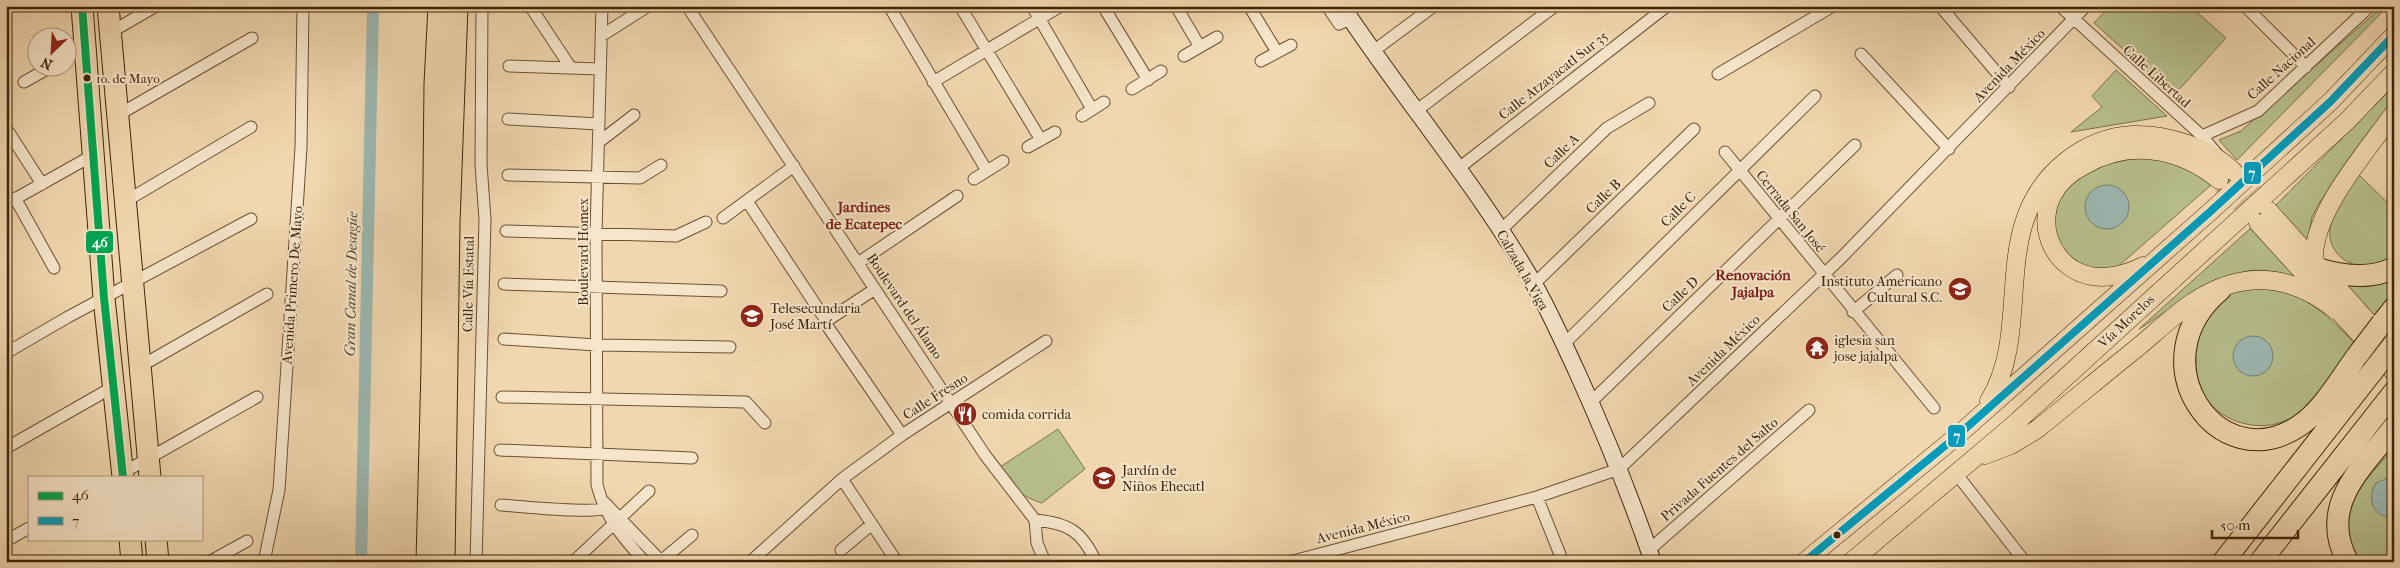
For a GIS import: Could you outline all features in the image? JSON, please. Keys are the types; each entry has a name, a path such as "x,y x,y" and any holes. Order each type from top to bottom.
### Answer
{"highway":[{"path":"78,37 82,6"},
{"path":"108,6 149,468"},
{"path":"427,562 432,367 435,84 439,6"},
{"path":"444,562 450,222 457,6"},
{"path":"78,63 95,154 104,298 120,475"},
{"path":"2316,266 2338,274 2361,276 2374,275 2394,268"},
{"path":"2220,290 2205,304 2194,322 2186,343 2184,365 2188,387 2196,404 2208,419 2225,430 2256,440 2274,438 2291,431 2316,410 2388,316"},
{"path":"2223,562 2394,344"},
{"path":"2260,562 2393,393"},
{"path":"2348,562 2338,534 2340,506 2349,485 2394,427"},
{"path":"130,540 132,562"},
{"path":"156,540 158,562"}],"main road":[{"name":"Calzada la Viga","path":"1346,13 1372,52 1459,168 1534,284 1591,402 1619,469 1651,556"},
{"name":"Vía Morelos","path":"1804,562 1980,416 2159,258 2330,102 2394,35"},
{"name":"Vía Morelos","path":"1851,562 1955,472 2010,428 2347,122 2394,72"},
{"path":"2316,266 2315,238 2324,216 2394,113"},
{"path":"1980,416 1994,393 2005,367 2016,253 2020,235 2032,203 2040,189 2055,171 2074,156 2097,143 2122,136 2135,135 2160,137 2186,144 2211,156 2228,174"},
{"path":"2159,258 2138,269 2108,276 2091,276 2070,267 2056,254 2046,229 2049,204 2056,188 2068,175 2090,162 2113,153 2136,149 2160,150 2228,174"},
{"path":"2394,351 2316,266 2264,217 2338,312 2394,372"},
{"path":"1970,460 1998,451 2036,430 2193,302 2220,290 2250,280 2280,281 2315,295 2338,312"}],"street":[{"path":"111,32 156,6"},
{"name":"Avenida Primero De Mayo","path":"264,562 279,490 301,147 303,6"},
{"name":"Calle Vía Estatal","path":"476,562 485,220 481,164 482,6"},
{"path":"530,6 571,68"},
{"name":"Boulevard Homex","path":"602,6 596,233 598,288 597,485 600,498 645,562"},
{"path":"601,36 648,6"},
{"name":"Boulevard del Álamo","path":"687,6 951,404 994,467 1035,520"},
{"path":"889,6 987,171"},
{"path":"960,6 1040,140"},
{"path":"1032,6 1092,109"},
{"path":"933,82 1061,6"},
{"path":"1103,6 1148,80"},
{"path":"1176,6 1200,46"},
{"path":"1249,6 1277,52"},
{"path":"1327,6 1339,24 1346,13"},
{"path":"1372,52 1434,6"},
{"path":"1416,111 1555,6"},
{"name":"Calle Atzayacatl Sur 35","path":"1459,168 1667,6"},
{"path":"1718,74 1833,6"},
{"path":"1940,6 2009,87"},
{"name":"Calle Libertad","path":"2060,6 2202,136 2228,174"},
{"name":"Avenida México","path":"1289,562 1537,497 1619,469 1824,275 1949,149 2086,6"},
{"path":"2245,6 2306,67"},
{"name":"Calle Nacional","path":"2202,136 2258,111 2370,6"},
{"path":"1184,56 1217,37"},
{"path":"118,116 252,38"},
{"path":"1261,61 1291,44"},
{"path":"1861,54 1949,149"},
{"path":"509,66 600,69"},
{"path":"1132,89 1162,71"},
{"path":"24,82 31,78"},
{"name":"Calle C","path":"1564,344 1815,96"},
{"path":"1082,116 1104,102"},
{"name":"Calle A","path":"1500,231 1607,128 1649,104"},
{"path":"599,142 634,115"},
{"path":"508,119 599,124"},
{"path":"126,200 251,127"},
{"path":"6,128 42,184"},
{"name":"Calle B","path":"1534,284 1694,129"},
{"path":"1028,147 1055,132"},
{"name":"Calle D","path":"1591,402 1855,145"},
{"name":"Cerrada San José","path":"1725,152 1853,312 1934,408"},
{"path":"54,268 11,201 95,154"},
{"path":"974,179 1003,161"},
{"path":"508,175 640,178 661,165"},
{"path":"723,218 794,166"},
{"path":"858,262 957,196"},
{"path":"747,200 902,435"},
{"path":"6,353 251,218"},
{"path":"506,231 676,236 706,222"},
{"path":"1853,312 1897,275"},
{"path":"504,284 721,291"},
{"path":"827,320 875,289"},
{"path":"141,366 267,294"},
{"path":"504,339 597,345 730,347"},
{"name":"Calle Fresno","path":"750,562 842,480 902,435 1046,341"},
{"path":"6,448 113,387"},
{"path":"502,396 598,400 746,402 765,423"},
{"path":"120,475 149,468 257,397"},
{"name":"Privada Fuentes del Salto","path":"1651,556 1809,410"},
{"path":"500,450 692,458"},
{"path":"1955,472 2025,562"},
{"path":"842,480 897,562"},
{"path":"573,562 649,491"},
{"path":"1537,497 1563,562"},
{"path":"501,505 607,508"},
{"path":"1045,562 1037,543 1035,520 1058,522 1078,535 1088,544 1096,562"},
{"name":"Boulevard Homex","path":"618,522 662,562"},
{"path":"841,550 872,524"},
{"path":"6,541 28,529"},
{"path":"662,562 692,535"},
{"path":"209,562 247,541"}],"green space":[{"path":"2110,6 2190,6 2226,38 2174,95 2094,23"},
{"path":"2383,6 2388,6 2237,160 2219,140 2241,131"},
{"path":"2116,70 2167,116 2071,132 2102,107 2092,96"},
{"path":"2394,86 2394,99 2320,202 2312,217 2307,246 2274,207"},
{"path":"2146,157 2180,166 2211,185 2114,270 2087,269 2072,261 2063,252 2057,241 2054,229 2057,204 2063,193 2071,183 2087,172 2117,162"},
{"path":"2358,174 2394,209 2394,255 2380,263 2369,266 2357,265 2342,258 2332,246 2330,238 2332,221"},
{"path":"2252,227 2301,279 2261,270 2233,275 2219,280 2191,295 2139,329"},
{"path":"2394,281 2394,292 2375,316 2345,285 2365,287"},
{"path":"2255,287 2287,293 2311,304 2355,343 2309,404 2291,418 2264,426 2249,425 2236,421 2223,415 2212,406 2203,395 2197,382 2194,347 2197,332 2231,291"},
{"path":"1058,429 1085,469 1042,503 1021,494 1000,467"},
{"path":"2394,448 2394,562 2359,562 2351,544 2348,527 2353,499 2371,474"}],"water":[{"path":"2107,185 2119,189 2125,195 2129,207 2125,219 2119,225 2107,229 2095,225 2089,219 2085,207 2089,195 2095,189"},
{"path":"2253,336 2267,342 2273,356 2267,370 2253,376 2239,370 2233,356 2239,342"},
{"path":"2388,478 2394,478 2394,517 2381,515 2373,507 2372,501 2373,489 2376,483"}],"waterway":[{"name":"Gran Canal de Desagüe","path":"361,562 373,6"}],"tunnel":[{"path":"2234,172 2269,211"},
{"path":"2221,183 2258,222"}],"transit line":[{"name":"46","path":"82,6 104,298 123,476"},
{"name":"7","path":"1804,562 1957,436 2212,210 2330,102 2394,35"}],"place":[{"name":"1o. de Mayo","path":"87,78"},
{"name":"Instituto Americano Cultural S.C.","path":"1960,289"},
{"name":"Telesecundaria José Martí","path":"752,316"},
{"name":"iglesia san jose jajalpa","path":"1817,348"},
{"name":"comida corrida","path":"965,414"},
{"name":"Jardín de Niños Ehecatl","path":"1104,478"}],"district":[{"name":"Jardines de Ecatepec","path":"864,216"},
{"name":"Renovación Jajalpa","path":"1753,284"}]}
